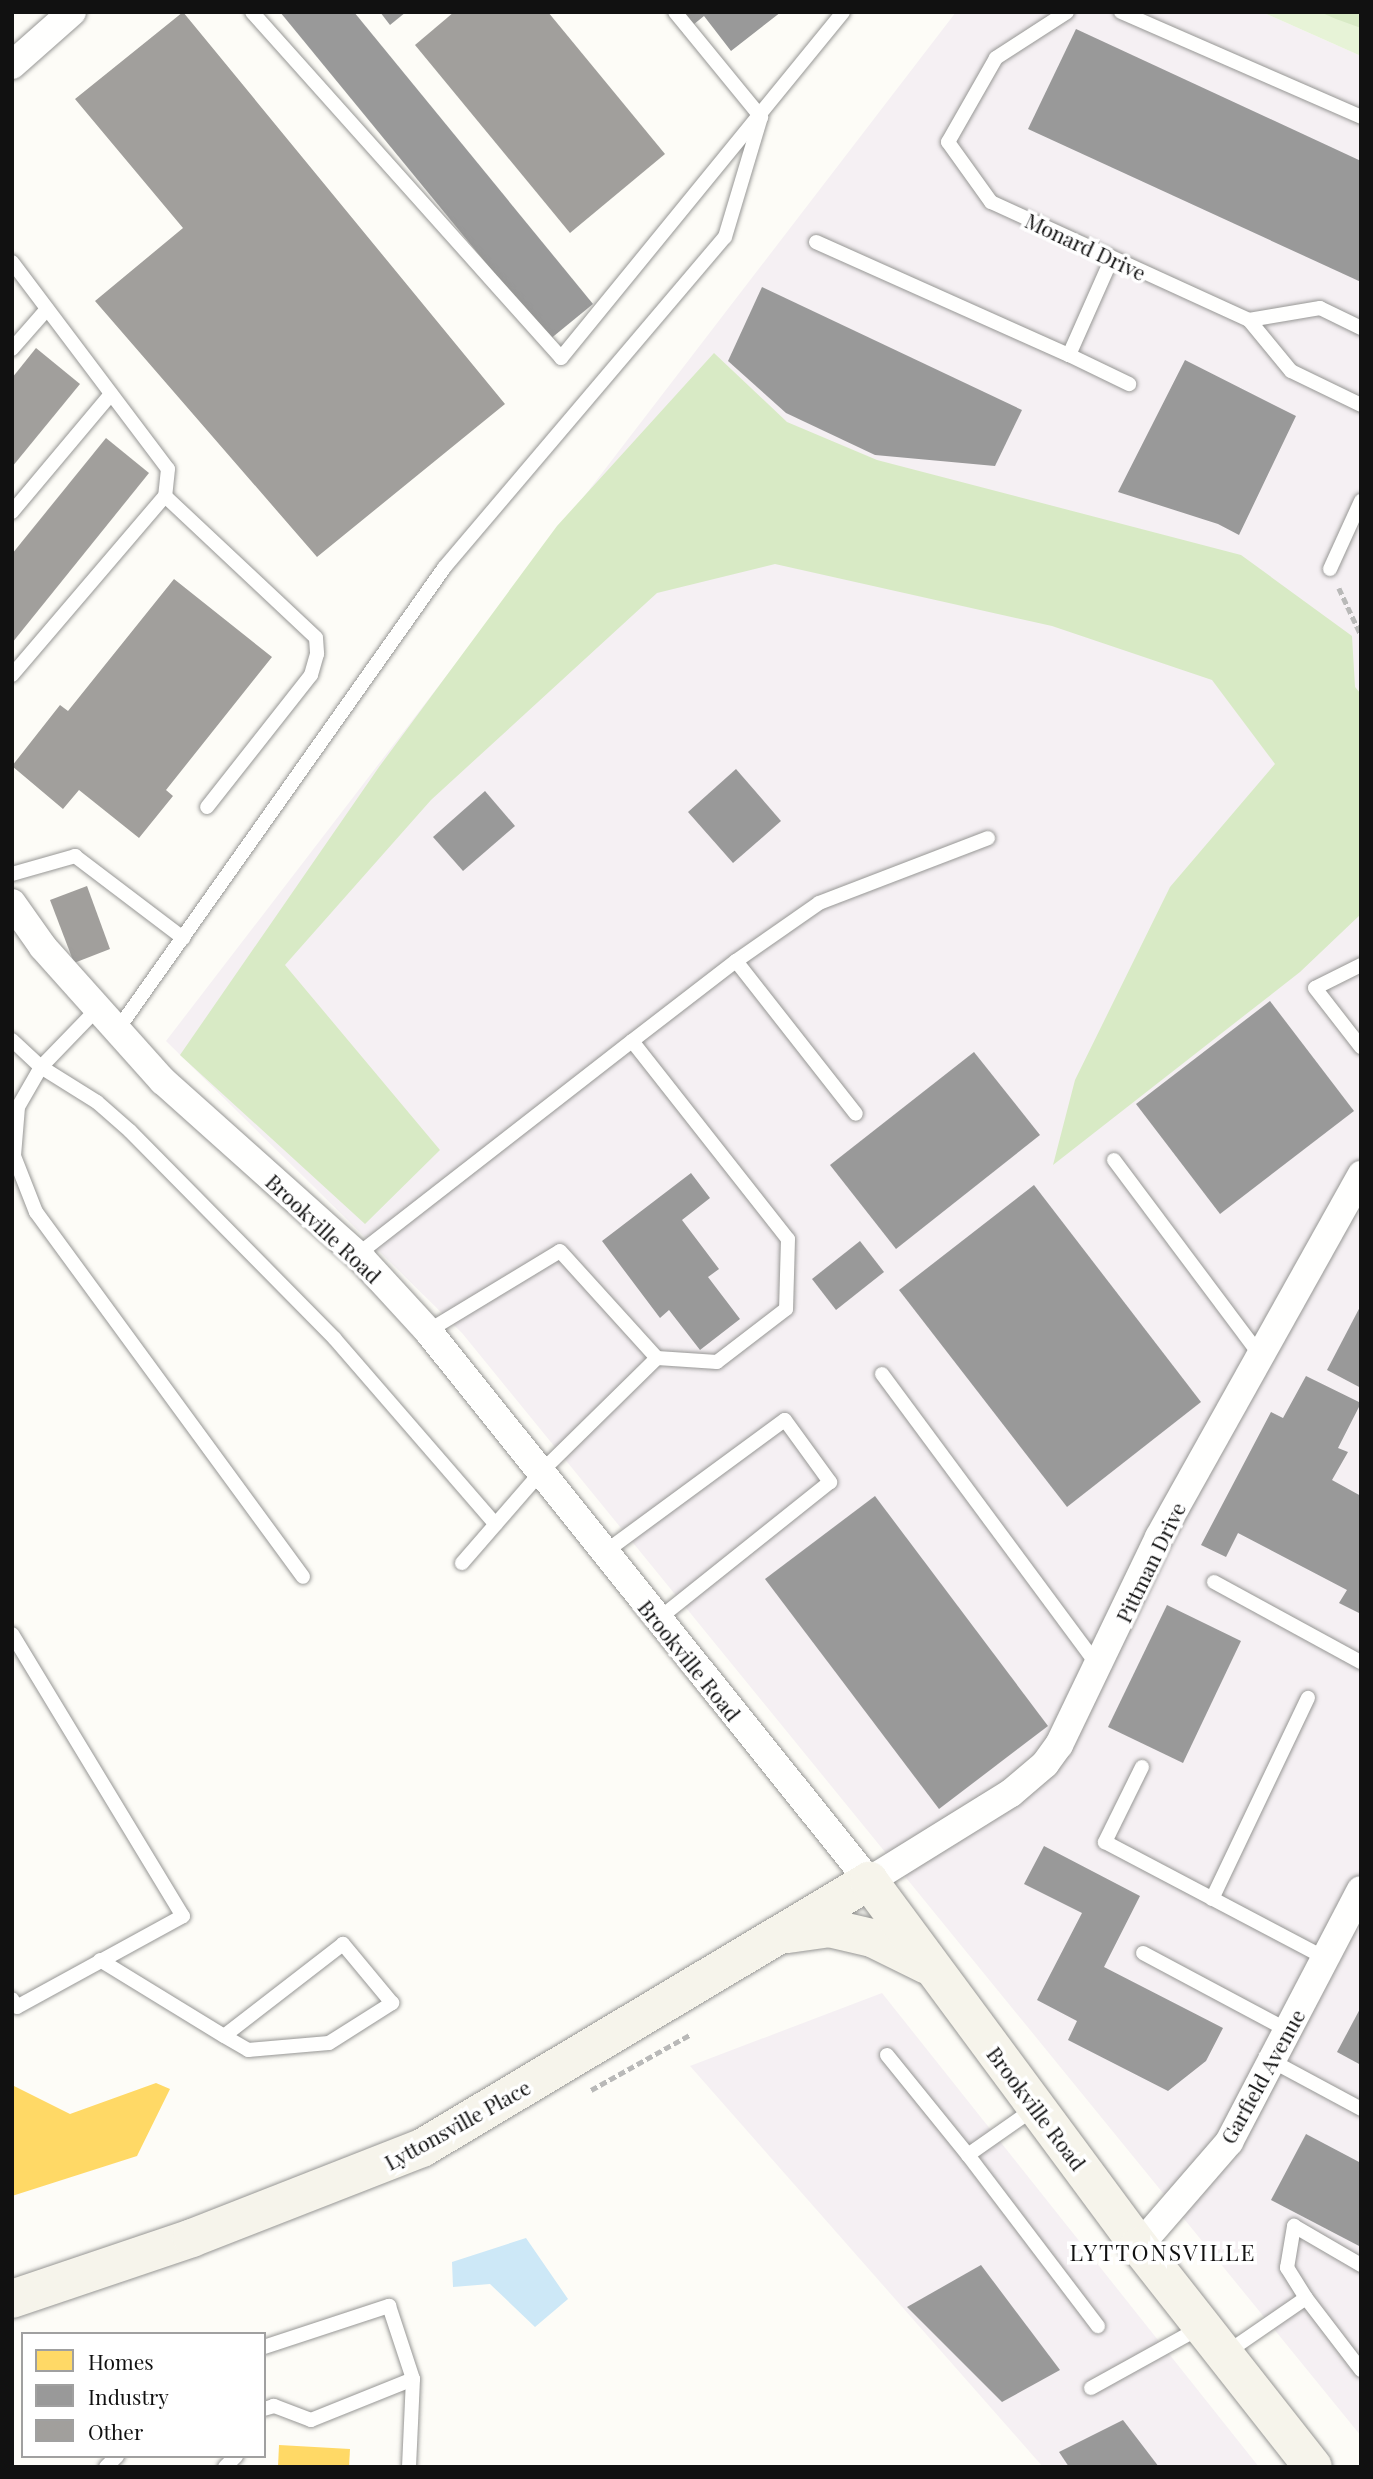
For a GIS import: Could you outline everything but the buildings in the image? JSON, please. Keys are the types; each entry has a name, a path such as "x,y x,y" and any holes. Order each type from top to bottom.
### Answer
{"street":[{"path":"12,65 72,12"},
{"name":"Brookville Road","path":"12,903 43,947 163,1081 357,1255 428,1331 542,1471 657,1620 869,1881 1139,2246 1313,2467"},
{"name":"Pittman Drive","path":"869,1881 1011,1793 1045,1764 1074,1722 1159,1538 1361,1175"},
{"name":"Lyttonsville Place","path":"12,2299 192,2238 384,2166 670,2001 869,1881"},
{"name":"Garfield Avenue","path":"1139,2246 1228,2142 1358,1901"},
{"path":"779,1935 829,1928 872,1938 932,1967"}],"lane":[{"path":"252,12 561,358 761,117 843,12"},
{"path":"675,12 761,117"},
{"name":"Monard Drive","path":"1067,12 996,58 948,142 991,202 1249,320 1291,371 1361,405"},
{"path":"1121,12 1361,117"},
{"path":"118,1029 444,568 725,237 761,117"},
{"path":"816,242 1129,384"},
{"path":"1069,355 1112,258"},
{"path":"12,262 168,469 165,496 12,675"},
{"path":"1249,320 1320,308 1361,328"},
{"path":"12,349 47,309"},
{"path":"12,512 111,394"},
{"path":"165,496 316,638 317,654 311,675 207,807"},
{"path":"1330,569 1361,501"},
{"path":"357,1255 736,961 820,903 988,838"},
{"path":"12,874 75,856 183,938"},
{"path":"736,961 856,1114"},
{"path":"1361,965 1315,988 1361,1047"},
{"path":"99,1007 41,1067 18,1107 15,1156 36,1212 303,1577"},
{"path":"12,1040 41,1067 97,1102 139,1141 335,1339 495,1524"},
{"path":"428,1331 560,1251 657,1358 717,1362 786,1309 788,1239 632,1041"},
{"path":"1114,1160 1259,1354"},
{"path":"462,1563 542,1471 657,1358"},
{"path":"882,1374 1099,1668"},
{"path":"605,1552 785,1420 830,1482 657,1620"},
{"path":"1214,1583 1361,1662"},
{"path":"12,1634 183,1916 17,2007 12,1999"},
{"path":"1212,1899 1308,1698"},
{"path":"1142,1767 1105,1842 1325,1958"},
{"path":"100,1960 248,2050 329,2043 392,2003 343,1944 224,2035"},
{"path":"1143,1953 1287,2030"},
{"path":"887,2055 968,2155 1098,2326"},
{"path":"1272,2061 1361,2109"},
{"path":"968,2155 1036,2107"},
{"path":"1361,2265 1294,2226 1287,2268 1306,2298 1361,2370"},
{"path":"1091,2388 1213,2340 1306,2298"},
{"path":"266,2346 389,2306 413,2379 409,2467"},
{"path":"266,2408 274,2406 311,2420 413,2379"}],"path":[{"path":"1330,569 1361,635"},
{"path":"588,2092 691,2034"}],"shaded area":[{"path":"956,12 1262,12 1361,56 1361,2436 462,1333 166,1041"},
{"path":"882,1993 1259,2467 1043,2467 690,2066"}],"green space":[{"path":"1262,12 1361,12 1361,56"},
{"path":"1320,12 1361,12 1361,28 1336,19"},
{"path":"714,353 787,422 877,460 1241,555 1352,636 1355,687 1361,694 1361,914 1300,972 1053,1165 1075,1080 1170,887 1275,764 1212,680 1052,626 775,564 657,593 431,800 285,965 440,1150 365,1224 180,1055 379,767 557,526"}],"water":[{"path":"526,2238 568,2299 535,2327 490,2284 453,2287 452,2262"}],"district":[{"name":"LYTTONSVILLE","path":"1163,2252"}]}
